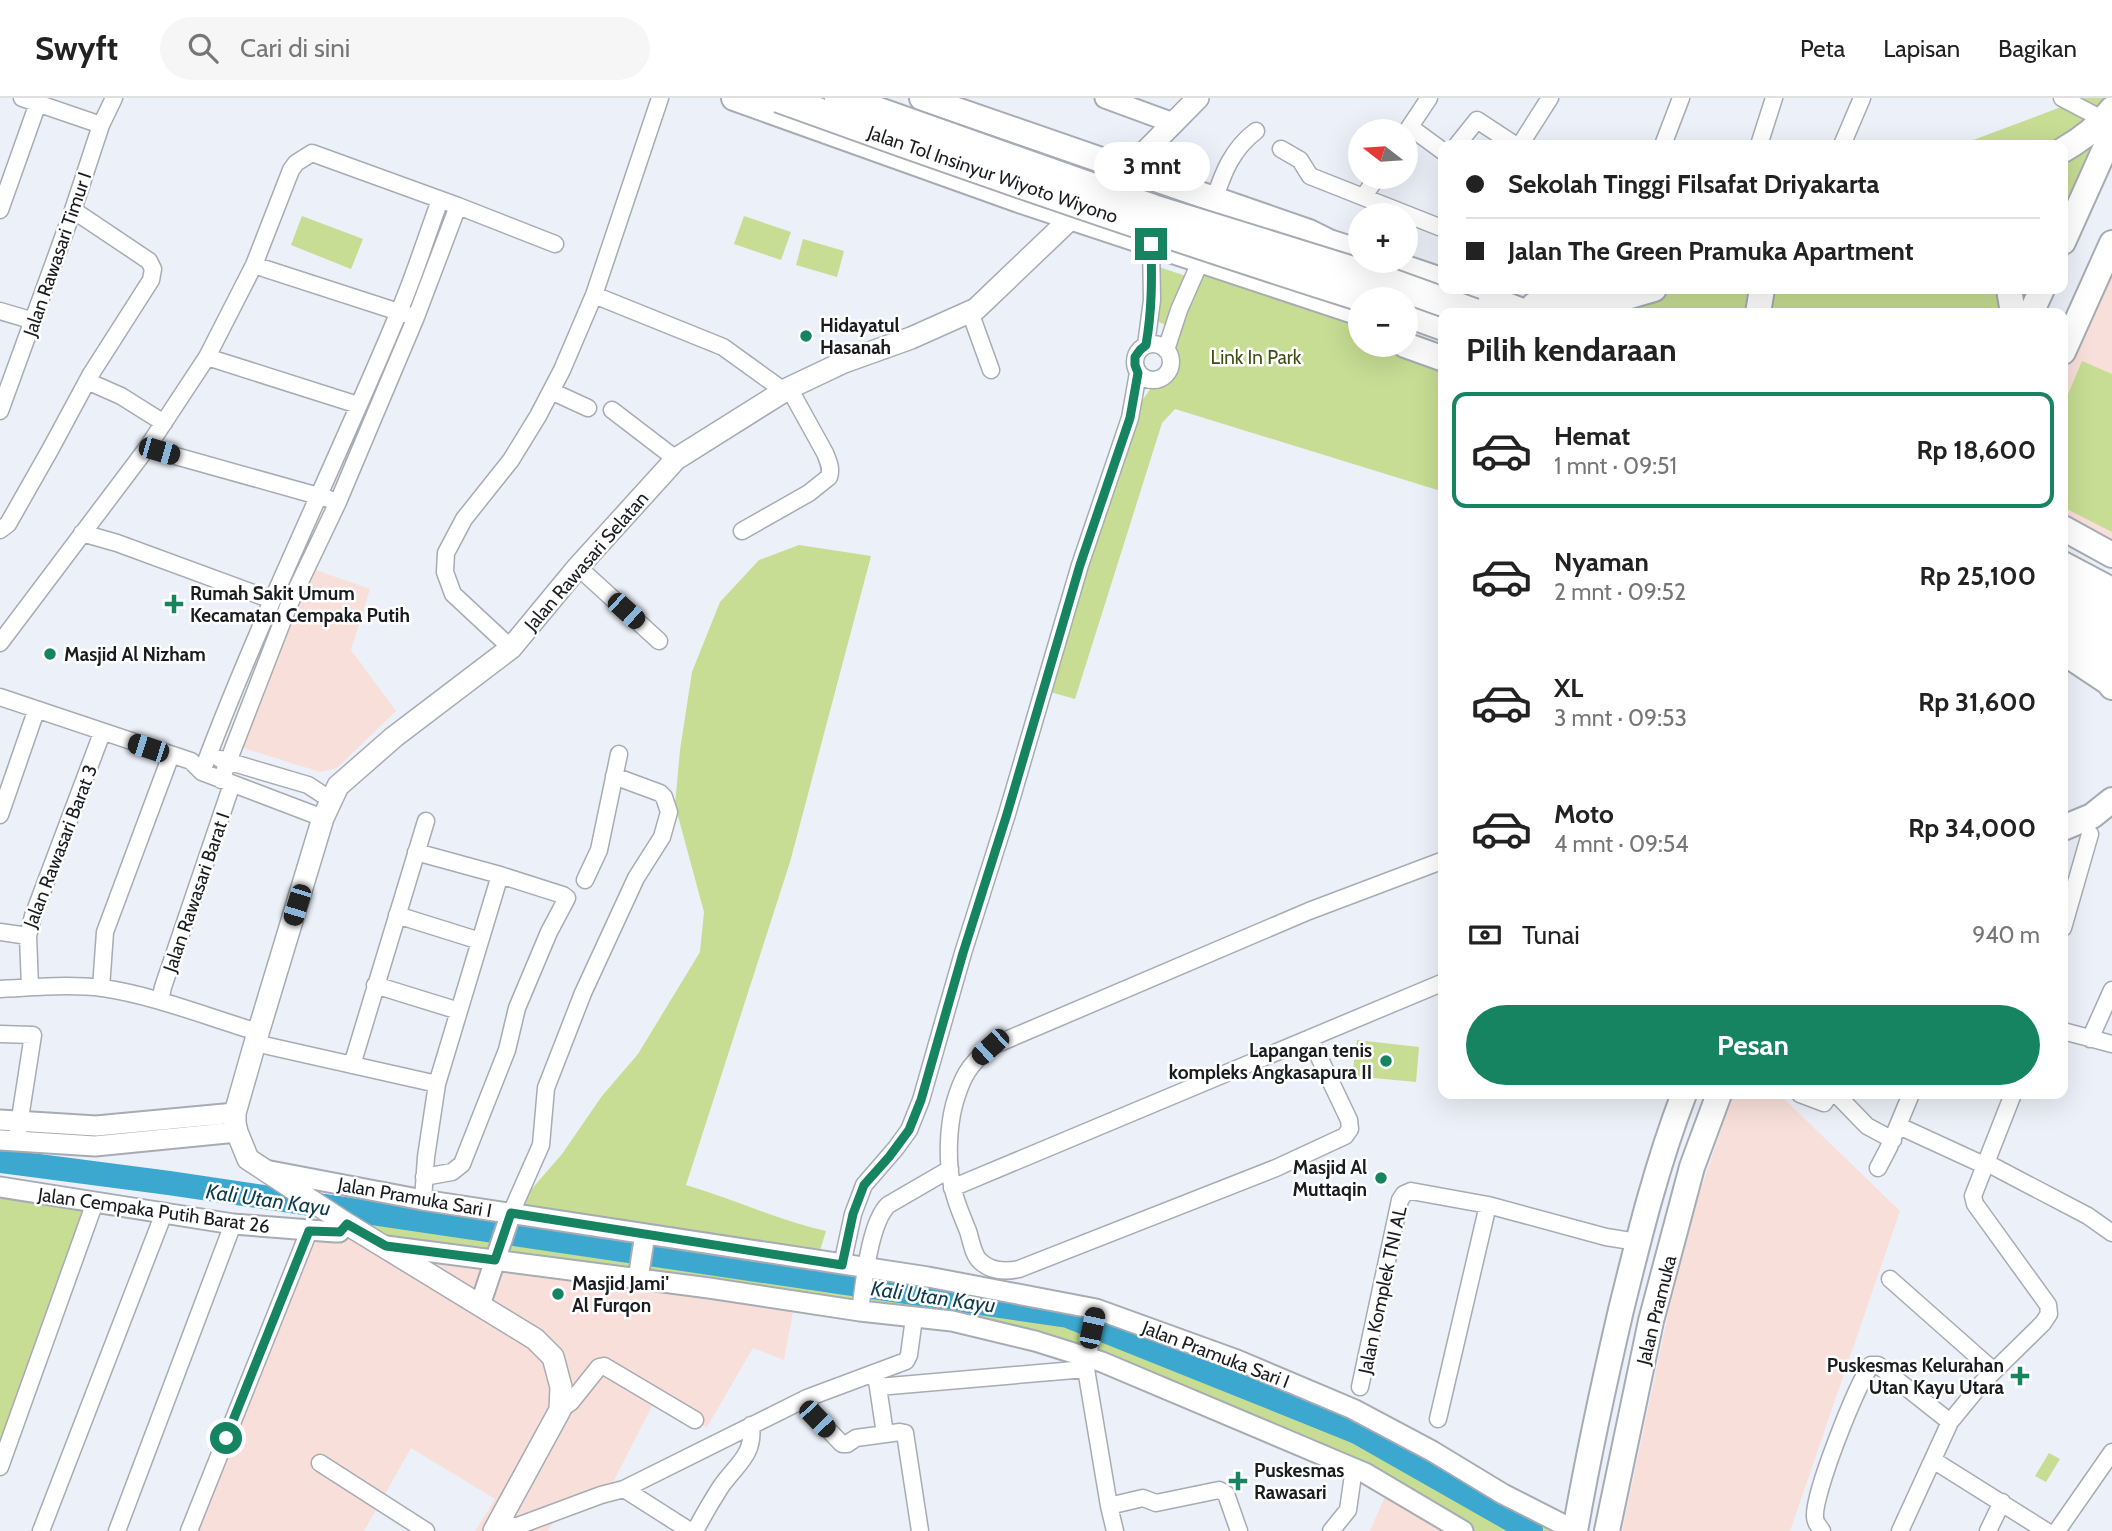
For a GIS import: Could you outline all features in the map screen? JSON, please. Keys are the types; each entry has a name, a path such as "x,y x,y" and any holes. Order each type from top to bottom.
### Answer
{"highway":[{"name":"Jalan Tol Insinyur Wiyoto Wiyono","path":"779,98 976,169 1348,293"},
{"name":"Jalan Tol Insinyur Wiyoto Wiyono","path":"839,98 1153,209 1375,278 1460,308"},
{"path":"1418,317 1438,324"},
{"path":"2068,583 2112,606"},
{"path":"2068,611 2112,636"}],"main road":[{"path":"734,98 1018,200 1348,308"},
{"path":"922,98 1127,170 1218,188 1329,242 1348,248"},
{"name":"Jalan Rawasari Selatan","path":"331,801 394,737 511,648 578,567 676,459 786,389 844,362 911,338 976,309 1089,201 1127,170 1198,98"},
{"path":"2068,147 2109,120"},
{"path":"2068,229 2109,120"},
{"path":"1018,200 1041,140"},
{"path":"1041,140 1072,218"},
{"path":"1127,170 1135,216 1144,241"},
{"path":"1308,232 1331,233 1348,238"},
{"path":"2068,341 2112,243"},
{"path":"1418,261 1438,268"},
{"path":"1418,272 1438,279"},
{"path":"1487,294 1537,305 1606,303 1637,294"},
{"path":"1506,294 1537,305 1573,294"},
{"path":"1327,303 1348,317"},
{"path":"1418,334 1438,341"},
{"path":"1418,350 1438,357"},
{"path":"2068,531 2112,555"},
{"path":"2068,551 2112,573"},
{"path":"2068,567 2112,590"},
{"path":"2068,626 2112,649"},
{"path":"2068,639 2112,661"},
{"path":"2068,655 2112,687"},
{"path":"2071,833 2112,800"},
{"path":"331,801 257,1037 236,1122 248,1158 262,1169 535,1339 553,1357 561,1387 560,1410 508,1527"},
{"path":"2071,833 2112,821"},
{"name":"Jalan Pramuka","path":"1564,1529 1602,1393 1639,1178 1666,1099"},
{"name":"Jalan Pramuka","path":"1630,1241 1658,1172 1682,1099"},
{"name":"Jalan Pramuka","path":"1607,1531 1651,1321 1692,1167 1717,1099"},
{"name":"Jalan Pramuka","path":"1622,1531 1669,1310 1698,1201 1731,1099"},
{"path":"1692,1167 1698,1201"}],"street":[{"path":"22,98 101,125"},
{"name":"Jalan Rawasari Timur I","path":"0,411 101,125 114,98"},
{"path":"511,648 453,594 444,572 446,553 464,519 511,460 551,391 594,295 660,98"},
{"path":"1105,98 1160,137"},
{"path":"1415,119 1429,98"},
{"path":"1521,140 1550,98"},
{"path":"1665,140 1681,98"},
{"path":"1761,140 1774,98"},
{"path":"1844,140 1862,98"},
{"path":"2069,101 2109,120"},
{"path":"0,210 38,103"},
{"path":"1461,140 1477,120 1510,140"},
{"path":"1218,188 1229,160 1256,131"},
{"path":"1418,136 1438,148"},
{"path":"1281,149 1300,160 1310,176 1438,227"},
{"path":"0,643 148,448 207,357 254,265 296,163 312,153 458,205 555,244"},
{"path":"1364,196 1369,189"},
{"path":"196,767 208,756 272,600 320,496 399,312 440,200"},
{"path":"226,782 228,760 288,607 338,502 416,317 458,205"},
{"path":"0,530 8,524 87,381 151,280 153,270 149,261 73,210"},
{"path":"1144,241 1153,300 1146,345"},
{"path":"1166,350 1179,310 1201,260"},
{"path":"254,265 416,317"},
{"path":"594,295 723,347 786,389 825,453 830,464 829,477 809,493 742,531"},
{"path":"0,311 34,321"},
{"path":"970,312 991,370"},
{"path":"1154,344 1166,350 1171,360 1166,375 1159,380 1145,377 1135,365 1135,357 1146,345 1154,344"},
{"path":"207,357 358,405"},
{"path":"842,1265 853,1214 864,1185 909,1130 921,1100 1080,565 1145,377"},
{"path":"87,381 121,396 164,423"},
{"path":"551,391 589,408"},
{"path":"612,410 676,459"},
{"path":"148,448 338,502"},
{"path":"82,533 117,543 272,600"},
{"path":"578,567 659,641"},
{"path":"0,615 13,626"},
{"path":"0,697 171,755 226,782 331,801"},
{"path":"0,815 36,711"},
{"name":"Jalan Rawasari Barat 3","path":"0,932 28,936 33,916 102,733"},
{"path":"585,880 599,850 619,754"},
{"path":"102,988 105,932 171,755"},
{"path":"208,756 308,785 331,801"},
{"path":"480,1305 510,1217 541,1145 546,1088 563,1043 636,878 662,837 667,822 667,803 660,793 614,776"},
{"name":"Jalan Rawasari Barat I","path":"160,1001 226,782"},
{"path":"352,1065 426,821"},
{"path":"2068,869 2071,833"},
{"path":"416,852 500,874 567,898 549,932 517,1008 500,1069 462,1164 452,1172 424,1177"},
{"path":"1310,1038 1349,1120 1350,1129 1345,1136 1276,1168 1019,1269 1005,1272 993,1270 978,1259 952,1188 952,1119 959,1089 971,1064 990,1047 1309,911 1438,862"},
{"path":"424,1200 424,1177 437,1084 500,874"},
{"path":"397,915 480,941"},
{"path":"28,936 30,987"},
{"path":"376,985 459,1011"},
{"path":"952,1188 1438,985"},
{"path":"0,989 102,988 160,1001 257,1037 352,1065 437,1084"},
{"path":"2090,1039 2112,990"},
{"path":"2068,1032 2112,1044"},
{"path":"0,1034 33,1035 10,1121 9,1140 95,1146 236,1122"},
{"path":"1841,1099 1867,1126 1987,1164 2088,1216 2112,1233"},
{"path":"1878,1168 1909,1099"},
{"path":"1900,1531 1950,1422 2049,1314 2048,1305 1975,1204 1973,1196 2011,1099"},
{"path":"10,1121 96,1126 236,1122"},
{"name":"Jalan Pramuka Sari I","path":"262,1169 510,1217 842,1265 865,1274 961,1283 1096,1310 1237,1360 1353,1409 1432,1451 1564,1529"},
{"path":"861,1306 865,1274 882,1211 950,1169"},
{"name":"Jalan Cempaka Putih Barat 26","path":"0,1187 233,1224 340,1232 347,1224"},
{"name":"Jalan Komplek TNI AL","path":"1360,1387 1399,1200 1404,1194 1411,1191 1488,1205 1630,1241"},
{"path":"0,1467 95,1202"},
{"path":"1438,1419 1488,1205"},
{"path":"41,1531 164,1213"},
{"path":"117,1531 233,1224"},
{"path":"189,1531 309,1231"},
{"path":"638,1277 644,1237"},
{"path":"386,1246 498,1254 638,1277 861,1306 914,1318 952,1321 1035,1341 1080,1360 1168,1388 1354,1468 1463,1531"},
{"path":"1890,1279 1994,1371"},
{"path":"1096,1310 1080,1360 1115,1531"},
{"path":"876,1380 906,1361 914,1318"},
{"path":"508,1527 624,1489 807,1398 876,1380 1080,1360"},
{"path":"1822,1531 1816,1523 1815,1514 1826,1473 1847,1415 1871,1365 1878,1365 1950,1422"},
{"path":"560,1410 571,1402 599,1367 604,1366 695,1420"},
{"path":"876,1380 885,1434"},
{"path":"807,1398 812,1413 842,1444 856,1438 905,1433 920,1531"},
{"path":"624,1489 692,1531 722,1485 747,1454 753,1436 751,1425"},
{"path":"2057,1531 2112,1452"},
{"path":"1933,1460 2046,1531"},
{"path":"320,1463 426,1531"},
{"path":"1331,1531 1348,1510 1354,1468"},
{"path":"1109,1506 1143,1498 1156,1503 1219,1490 1226,1494 1239,1531"},
{"path":"1988,1531 2002,1502"}],"shaded area":[{"path":"2112,239 2112,552 2068,530 2068,337"},
{"path":"313,569 370,589 351,650 396,711 337,768 320,772 234,745"},
{"path":"1731,1099 1784,1099 1900,1211 1790,1531 1622,1531 1669,1310 1697,1201"},
{"path":"309,1231 795,1301 784,1360 753,1348 707,1427 654,1402 606,1496 561,1509 548,1531 475,1531 495,1499 411,1448 364,1531 180,1531"},
{"path":"1389,1487 1457,1531 1370,1531"}],"green space":[{"path":"2085,98 2112,98 2112,120 2068,208 2068,140 1973,140"},
{"path":"302,216 363,239 351,269 291,245"},
{"path":"744,216 791,232 781,260 734,244"},
{"path":"803,239 844,251 837,277 796,265"},
{"name":"Link In Park","path":"1201,260 1348,318 1348,357 1418,357 1418,350 1438,357 1438,490 1175,409 1162,423 1075,699 1043,690 1130,418 1165,368"},
{"path":"1156,266 1189,277 1168,326 1154,320"},
{"path":"1566,294 2026,294 2018,308 1556,308"},
{"path":"2082,361 2112,374 2112,532 2068,510 2068,394"},
{"path":"799,545 871,556 790,862 686,1185 826,1231 817,1260 1099,1309 1354,1409 1558,1531 1458,1531 1389,1486 1203,1404 952,1321 369,1236 322,1205 505,1232 511,1213 562,1154 602,1096 638,1054 700,952 704,912 675,805 692,672 720,602 759,560"},
{"name":"Lapangan tenis kompleks Angkasapura II","path":"1357,1040 1419,1047 1416,1082 1352,1076"},
{"path":"0,1192 90,1207 0,1460"},
{"path":"2049,1453 2060,1459 2046,1482 2035,1476"}],"waterway":[{"name":"Kali Utan Kayu","path":"0,1161 169,1183 1068,1316 1357,1432 1531,1531"}],"place":[{"name":"Hidayatul Hasanah","path":"806,336"},
{"name":"Rumah Sakit Umum Kecamatan Cempaka Putih","path":"174,604"},
{"name":"Masjid Al Nizham","path":"50,654"},
{"name":"Lapangan tenis kompleks Angkasapura II","path":"1386,1061"},
{"name":"Masjid Al Muttaqin","path":"1381,1178"},
{"name":"Masjid Jami' Al Furqon","path":"558,1294"},
{"name":"Puskesmas Kelurahan Utan Kayu Utara","path":"2020,1376"},
{"name":"Puskesmas Rawasari","path":"1238,1481"}],"route":[{"path":"226,1438 309,1231 340,1232 347,1224 386,1246 495,1260 511,1213 842,1265 853,1214 864,1185 909,1130 921,1100 1057,640 1130,418 1138,373 1135,357 1146,345 1153,300 1151,244"}]}
